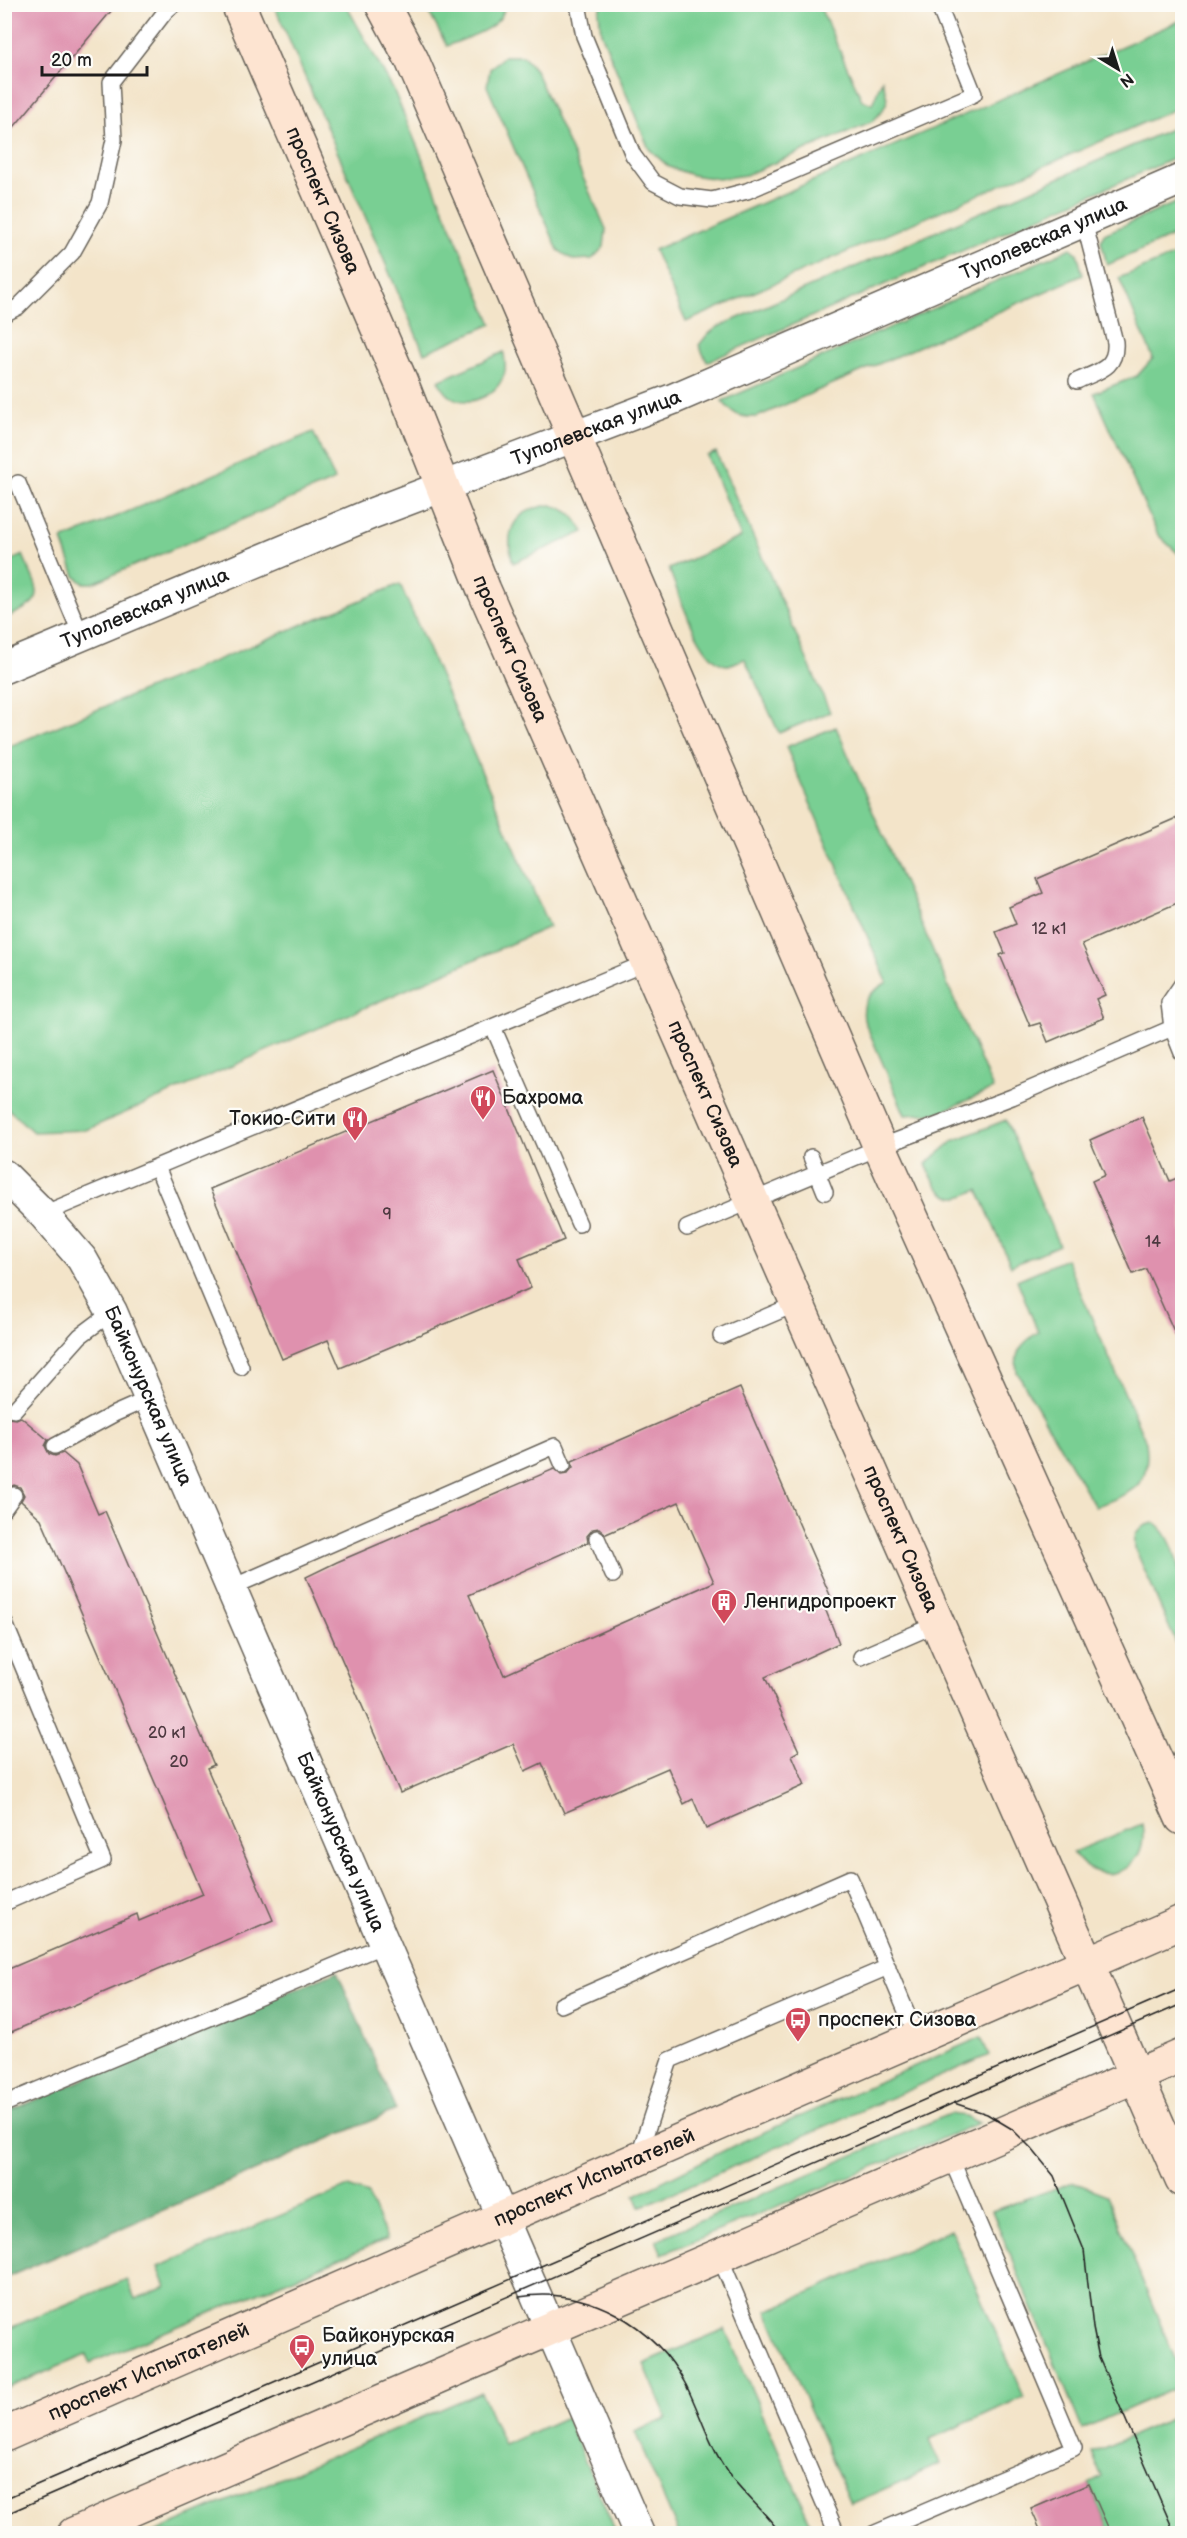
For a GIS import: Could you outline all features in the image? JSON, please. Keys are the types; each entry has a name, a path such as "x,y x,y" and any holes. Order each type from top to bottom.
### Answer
{"street":[{"name":"проспект Сизова","path":"238,4 401,382 484,590 1182,2180"},
{"path":"382,4 412,60 880,1148 1182,1818"},
{"name":"Туполевская улица","path":"4,668 362,518 673,399 1182,179"},
{"name":"Байконурская улица","path":"4,1175 43,1214 82,1259 112,1312 639,2534"},
{"name":"проспект Испытателей","path":"4,2435 1182,1922"},
{"path":"74,2534 1182,2056"}],"lane":[{"path":"578,4 584,36 633,155 653,182 680,196 712,200 747,191 974,94 938,4"},
{"path":"4,314 18,307 72,253 100,203 114,140 111,82 165,7"},
{"path":"1077,381 1109,366 1116,355 1115,342 1084,222"},
{"path":"18,483 81,635"},
{"path":"43,1214 648,963"},
{"path":"1182,984 1169,1004 1172,1028 1182,1053"},
{"path":"493,1027 579,1224"},
{"path":"687,1228 880,1148 1012,1098 1172,1028"},
{"path":"811,1156 825,1192"},
{"path":"157,1167 241,1367"},
{"path":"721,1336 796,1304"},
{"path":"14,1410 80,1336 112,1312"},
{"path":"55,1446 114,1414 148,1399"},
{"path":"230,1588 555,1446 563,1465"},
{"path":"4,1509 14,1495"},
{"path":"597,1538 613,1575"},
{"path":"4,1621 103,1860 4,1903"},
{"path":"861,1657 937,1624"},
{"path":"561,2005 850,1878 917,2037"},
{"path":"4,2104 384,1945"},
{"path":"637,2160 670,2060 888,1967"},
{"path":"873,2534 1074,2448 950,2156"},
{"path":"719,2255 837,2534"}],"green space":[{"path":"274,5 346,5 394,91 492,324 424,353"},
{"path":"425,5 504,5 503,13 492,26 447,46"},
{"path":"601,5 819,5 862,100 872,104 882,80 887,98 885,106 873,121 746,175 718,179 692,175 669,167 649,149 601,33 599,12"},
{"path":"1182,20 1182,106 686,322 654,250"},
{"path":"504,56 523,56 535,70 606,229 604,247 592,259 573,260 558,250 487,86 490,69"},
{"path":"1182,124 1182,155 707,362 699,345 718,327"},
{"path":"1182,200 1182,232 1107,265 1101,241 1104,234"},
{"path":"1071,248 1077,253 1083,275 757,417 737,414 722,401"},
{"path":"1182,252 1182,557 1158,535 1094,393 1137,376 1153,358 1119,278"},
{"path":"504,352 505,369 502,379 498,386 484,397 475,400 458,400 448,395 438,381"},
{"path":"313,432 335,480 93,583 83,583 75,576 62,540"},
{"path":"716,452 830,712 779,733 745,659 728,665 718,662 700,641 669,569 741,537 707,456"},
{"path":"551,505 571,514 584,532 513,563 510,540 515,522 529,511"},
{"path":"23,555 34,579 37,594 29,606 5,618 5,563"},
{"path":"400,584 549,927 86,1130 33,1132 5,1106 5,748"},
{"path":"836,727 993,1089 938,1113 905,1115 864,1020 864,1007 868,997 887,982 786,747"},
{"path":"1006,1120 1059,1245 1011,1266 978,1190 959,1197 946,1195 937,1186 926,1164 953,1141"},
{"path":"1066,1259 1146,1442 1146,1469 1137,1486 1095,1507 1017,1372 1016,1365 1020,1349 1038,1332 1017,1280"},
{"path":"1155,1523 1173,1548 1178,1565 1183,1623 1182,1657 1135,1548 1138,1530"},
{"path":"1142,1824 1143,1840 1139,1854 1121,1871 1109,1874 1096,1872 1084,1864 1073,1852"},
{"path":"337,1971 396,2110 5,2278 5,2113"},
{"path":"981,2037 989,2055 640,2207 635,2195 739,2143"},
{"path":"949,2114 965,2116 979,2123 662,2254 656,2240"},
{"path":"1073,2182 1107,2195 1182,2376 1182,2385 1082,2429 992,2211"},
{"path":"348,2187 368,2194 387,2239 90,2363 86,2355 5,2389 5,2330 127,2279 135,2299 166,2287 158,2267"},
{"path":"951,2230 1024,2397 930,2439 940,2464 851,2504 767,2311"},
{"path":"725,2329 810,2522 800,2527 803,2533 679,2533 635,2432 667,2418 644,2364"},
{"path":"481,2392 504,2445 566,2417 616,2533 153,2533"},
{"path":"1182,2414 1182,2533 1111,2533 1089,2484 1102,2477 1092,2453"}],"building":[{"path":"4,4 117,4 4,139"},
{"path":"1182,816 1182,901 1082,944 1105,995 1096,999 1104,1018 1048,1042 1040,1023 1030,1026 1000,955 1005,953 996,932 1016,924 1009,907 1043,893 1037,879"},
{"path":"493,1070 564,1240 519,1259 531,1288 340,1368 328,1340 282,1359 210,1189"},
{"path":"1142,1117 1170,1181 1182,1176 1182,1349 1146,1269 1133,1274 1092,1181 1105,1175 1090,1140"},
{"name":"Ленгидропроект","path":"740,1388 833,1602 824,1606 839,1643 765,1677 799,1751 792,1755 805,1785 706,1829 693,1799 684,1804 668,1768 564,1813 542,1763 525,1771 513,1744 400,1793 306,1577 554,1469 561,1475 567,1474 573,1467 572,1461","holes":["679,1502 714,1582 504,1675 469,1595 588,1542 587,1536 593,1529 599,1528 606,1534"]},
{"path":"4,1410 8,1418 21,1417 48,1440 45,1446 49,1454 55,1456 63,1453 77,1465 98,1514 105,1511 214,1765 207,1768 273,1920 4,2035 4,1971 137,1914 139,1921 203,1894 41,1519 21,1501 24,1495 20,1487 14,1485 7,1489 4,1487"},
{"path":"1089,2484 1111,2534 1042,2534 1031,2509"}],"tram line":[{"path":"4,2499 1182,1988"},
{"path":"4,2515 1182,2004"},
{"path":"954,2103 987,2114 1012,2129 1054,2176 1084,2250 1093,2328 1099,2358 1175,2534"},
{"path":"519,2297 544,2295 593,2304 637,2327 656,2344 686,2385 710,2440 727,2471 781,2534"}],"place":[{"name":"Бахрома","path":"483,1121"},
{"name":"Токио-Сити","path":"355,1142"},
{"name":"Ленгидропроект","path":"724,1625"},
{"name":"проспект Сизова","path":"798,2043"},
{"name":"Байконурская улица","path":"302,2370"}]}
